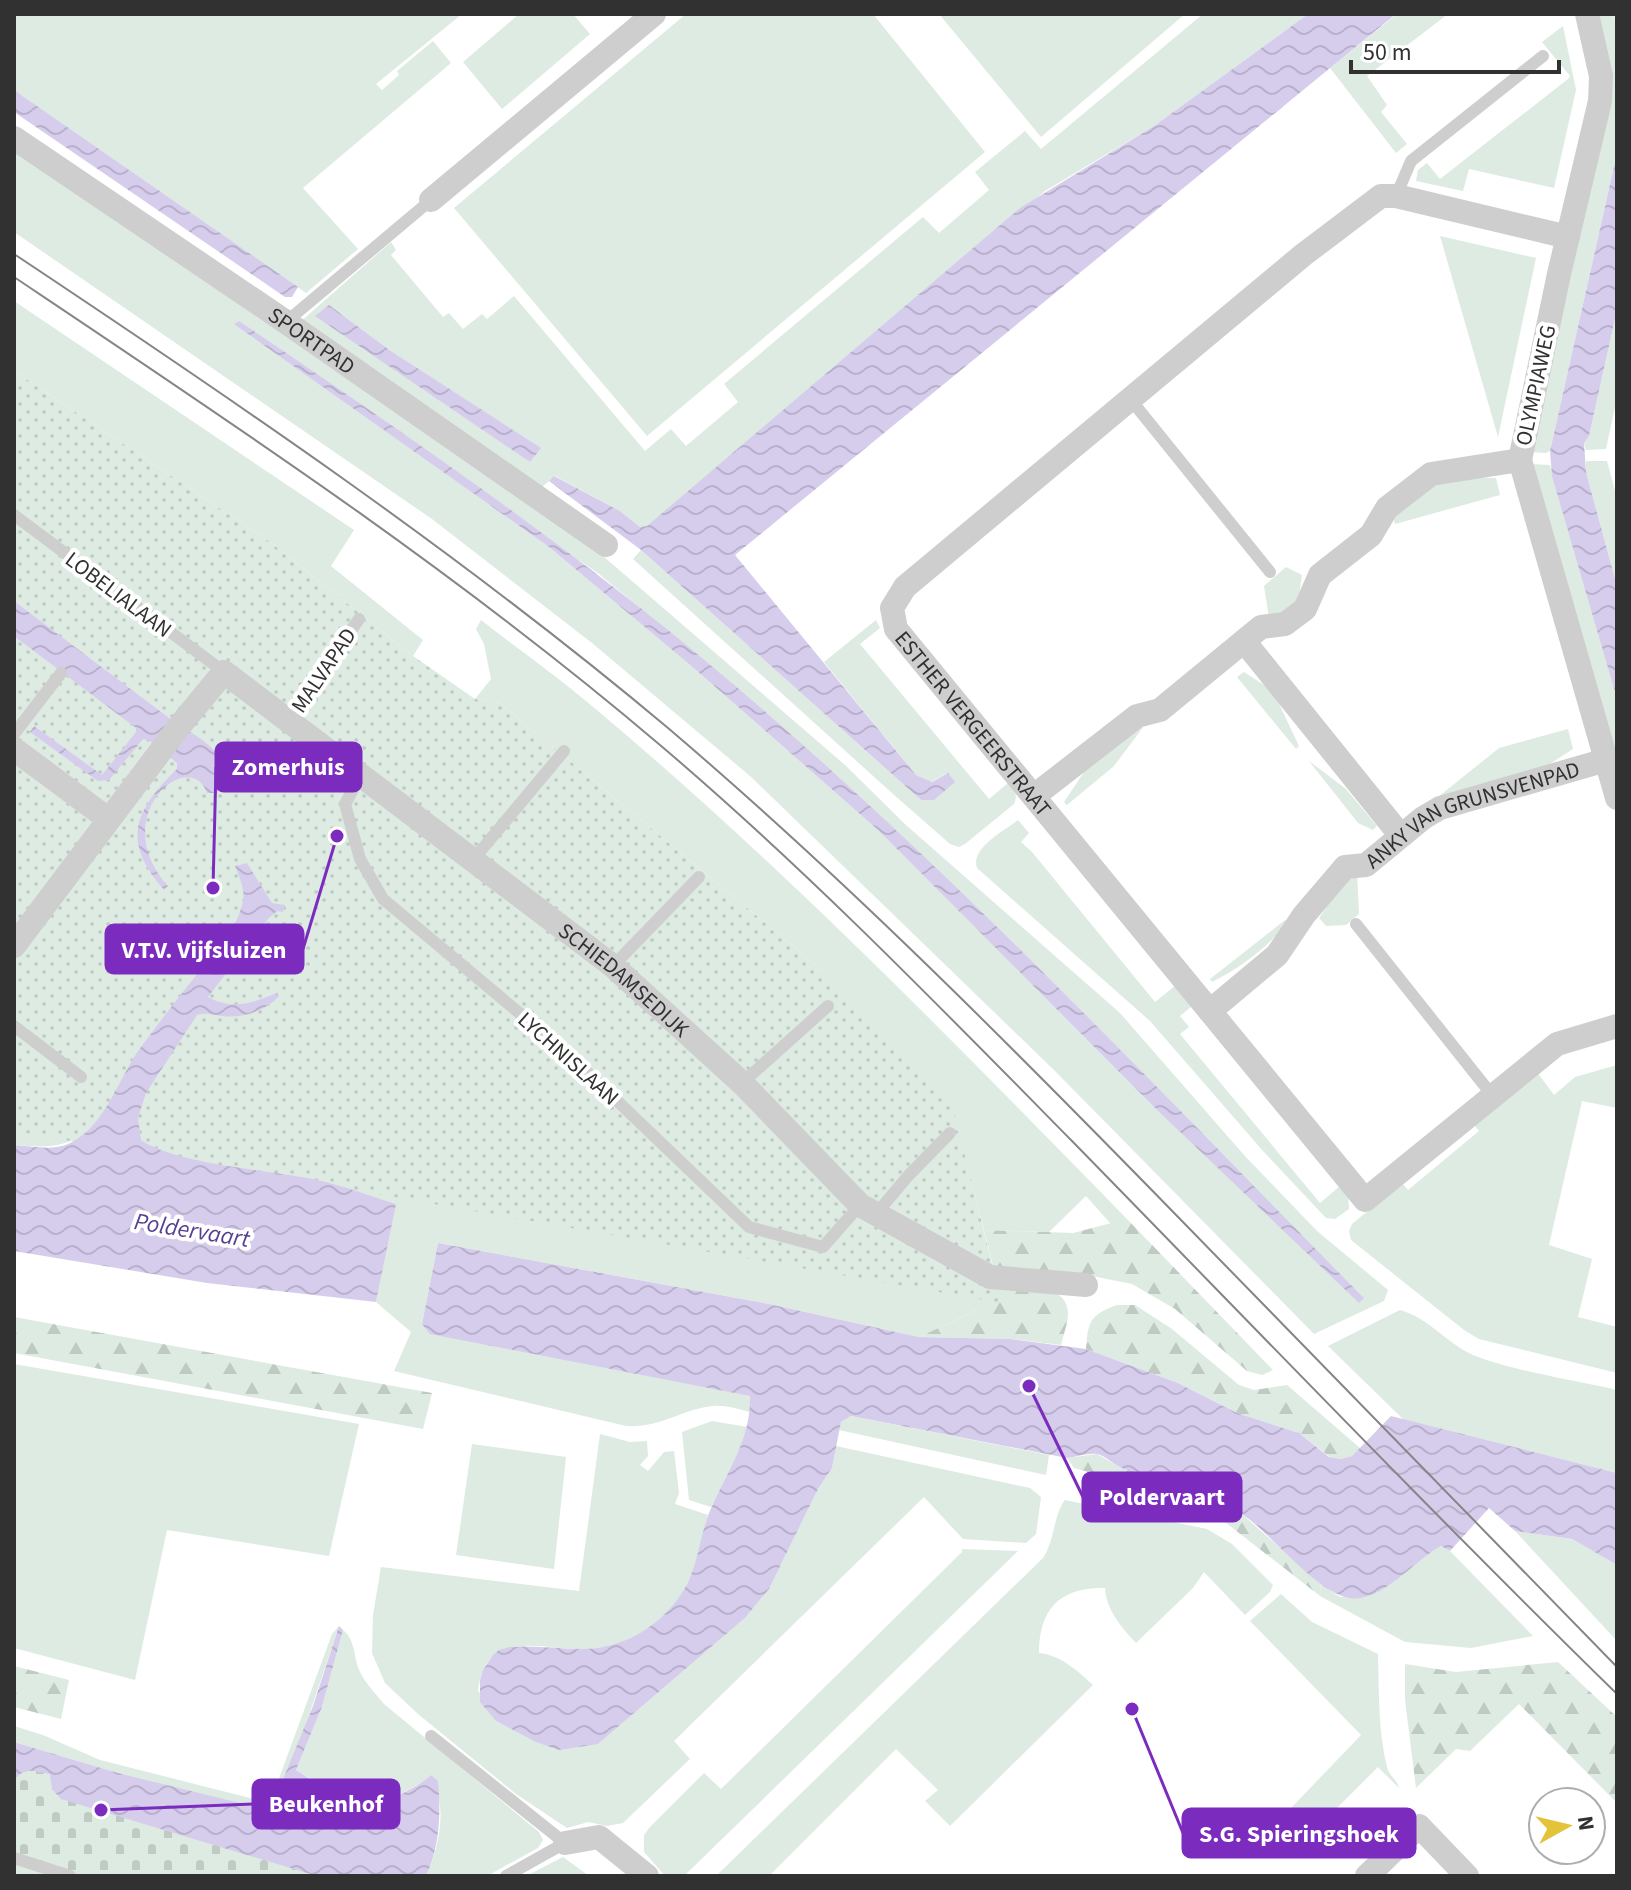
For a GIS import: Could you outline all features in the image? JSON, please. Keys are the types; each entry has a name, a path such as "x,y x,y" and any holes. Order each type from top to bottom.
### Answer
{"street":[{"path":"431,200 654,14"},
{"name":"OLYMPIAWEG","path":"1587,14 1601,76 1600,101 1520,460 1617,798"},
{"name":"SPORTPAD","path":"14,138 286,322 606,545"},
{"name":"ESTHER VERGEERSTRAAT","path":"1396,196 1381,196 1303,255 905,587 892,608 896,629 1365,1200 1557,1044 1617,1026"},
{"path":"1396,196 1568,237"},
{"path":"1034,796 1137,716 1160,710 1261,627 1285,624 1305,609 1320,575 1371,535 1387,508 1431,474 1520,460"},
{"path":"1244,641 1401,836"},
{"path":"14,946 108,819 224,672"},
{"name":"SCHIEDAMSEDIJK","path":"224,672 613,966 742,1083 868,1210 990,1277 1086,1285"},
{"path":"14,749 108,819"},
{"name":"ANKY VAN GRUNSVENPAD","path":"1210,1011 1277,955 1304,915 1345,867 1366,865 1423,818 1440,808 1606,760"},
{"path":"1367,1876 1419,1826 1467,1876"},
{"path":"565,1843 599,1837 647,1876"}],"lane":[{"path":"1396,196 1411,161 1543,56"},
{"path":"286,322 431,200"},
{"path":"1131,400 1270,572"},
{"name":"LOBELIALAAN","path":"14,515 224,672"},
{"name":"MALVAPAD","path":"288,722 359,619"},
{"path":"14,734 61,673"},
{"path":"473,860 564,751"},
{"name":"LYCHNISLAAN","path":"360,777 345,804 360,859 383,899 566,1052 749,1227 823,1247 868,1210"},
{"path":"613,966 699,877"},
{"path":"1356,924 1492,1095"},
{"path":"742,1083 828,1006"},
{"path":"14,1026 81,1077"},
{"path":"868,1210 908,1176 950,1133"},
{"path":"431,1736 565,1843 506,1876"},
{"path":"14,1858 70,1876"}],"green space":[{"path":"14,14 462,14 376,84 382,90 399,75 397,71 433,41 451,63 303,188 358,249 306,293 14,90"},
{"path":"519,14 573,14 590,34 502,109 463,62"},
{"path":"686,14 873,14 985,152 647,436 454,208"},
{"path":"939,14 1185,14 1041,137"},
{"path":"1203,14 1308,14 1154,126 1045,191 647,527 640,527 620,511 555,476 542,487 299,323 391,242 396,250 391,255 443,317 449,313 463,329 482,314 487,319 514,296 645,451 671,429 686,446 738,402 724,384 923,217 939,233 989,190 975,172 1025,131 1041,149","holes":["329,305 391,351 540,448 530,462"]},
{"path":"1397,14 1448,14 1367,76 1387,105 1381,112 1407,144 1396,153 1330,68"},
{"path":"1596,14 1614,14 1617,30 1617,153 1550,451 1529,452 1610,94"},
{"path":"1563,26 1576,90 1554,188 1469,169 1463,191 1416,181 1418,170 1427,163 1440,179 1568,79 1570,76 1542,42"},
{"path":"14,147 588,543 845,765 906,825 1120,1013 1244,1155 1317,1231 1388,1290 1384,1301 1314,1334 1054,1070 750,776 592,643 432,519 14,232","holes":["235,324 599,574 768,714 993,924 1364,1298 1155,1108 878,830 696,670 549,547"]},
{"path":"1440,236 1536,258 1498,437"},
{"path":"14,301 354,530 331,566 423,640 413,656 270,542 14,371"},
{"path":"1617,310 1617,398 1606,449 1586,450 1584,443 1589,436"},
{"path":"14,371 270,542 413,656 475,699 500,703 822,970 954,1112 1002,1303 14,1131"},
{"path":"1586,461 1607,461 1617,498 1617,586 1586,472"},
{"path":"1530,464 1550,465 1617,699 1617,768"},
{"path":"1456,477 1496,478 1500,495 1395,524 1392,514 1435,482"},
{"path":"641,550 921,800 947,773 931,782 916,775 824,662 876,620 880,628 860,644 989,799 1008,783 1015,793 1014,804 965,844 959,847 950,844 633,559"},
{"path":"1286,567 1302,575 1298,603 1280,617 1269,618 1264,586"},
{"path":"481,620 579,695 731,828 932,1021 1127,1219 1111,1224 1086,1196 1049,1232 984,1230 953,1112 822,970 500,703 475,699 491,679 484,644 476,629"},
{"path":"1244,672 1273,691 1299,746 1296,749 1237,677"},
{"path":"1144,726 1114,766 1067,805 1064,802 1088,766"},
{"path":"1568,729 1573,749 1545,767 1438,797 1499,748"},
{"path":"1309,761 1346,789 1377,826 1373,830 1358,823"},
{"path":"1018,820 1029,833 1021,842 1155,1002 1175,986 1192,1006 1180,1016 1189,1027 1180,1034 1320,1203 1340,1186 1348,1195 1349,1209 1335,1219 1326,1218 1150,1021 977,868 978,854 983,847"},
{"path":"1357,872 1359,914 1346,925 1326,926 1319,918 1350,873"},
{"path":"1285,920 1288,923 1262,949 1212,982 1210,979"},
{"path":"14,961 989,1298 975,1311 919,1337 769,1304 438,1243 422,1324 750,1396 750,1412 713,1406 650,1424 626,1426 394,1371 411,1332 376,1302 395,1204 83,1135 58,1145 14,1145"},
{"path":"1617,1065 1617,1108 1582,1101 1549,1245 1592,1259 1578,1317 1617,1327 1617,1373 1479,1339 1351,1240 1349,1231 1352,1224 1402,1183 1408,1190 1479,1131 1474,1125 1537,1072 1554,1095 1575,1077"},
{"path":"1127,1219 1273,1370 1262,1375 1247,1371 1175,1309 1132,1284 1087,1275 993,1266 984,1230 1073,1233"},
{"path":"999,1286 1042,1288 1060,1296 1066,1303 1068,1314 1061,1345 1011,1339 919,1337 975,1311"},
{"path":"1117,1305 1135,1305 1172,1329 1239,1385 1254,1390 1287,1385 1360,1448 1352,1456 1340,1459 1330,1457 1299,1433 1237,1413 1178,1383 1086,1349 1092,1320"},
{"path":"1400,1310 1420,1319 1473,1355 1489,1361 1617,1390 1617,1473 1404,1420 1328,1346"},
{"path":"14,1317 432,1393 423,1429 14,1353"},
{"path":"14,1364 359,1424 329,1556 167,1530 135,1680 14,1648"},
{"path":"851,1416 1049,1455 1046,1475 839,1430 841,1422"},
{"path":"712,1421 747,1427 738,1457 711,1507 689,1500 682,1432"},
{"path":"600,1434 630,1442 647,1441 648,1456 640,1465 648,1471 664,1452 674,1451 679,1493 675,1504 708,1515 698,1553 690,1578 677,1601 661,1619 632,1638 587,1649 519,1646 505,1649 493,1657 484,1670 478,1690 496,1721 515,1730 598,1744 745,1618 769,1589 818,1489 832,1468 836,1446 1030,1488 1041,1497 1036,1534 1026,1543 963,1539 924,1497 674,1741 690,1759 623,1823 607,1826 588,1822 567,1828 516,1794 385,1683 372,1653 373,1615 381,1567 579,1591"},
{"path":"472,1444 566,1457 554,1569 456,1555"},
{"path":"1097,1454 1121,1468 1172,1480 1201,1492 1244,1516 1321,1584 1320,1596 1212,1512 1160,1492 1074,1468 1067,1458"},
{"path":"1065,1500 1207,1529 1232,1544 1273,1585 1270,1592 1245,1615 1204,1572 1193,1588 1136,1643 1111,1610 1105,1588 1089,1589 1064,1597 1048,1613 1043,1624 1039,1653 1061,1660 1093,1685 950,1826 925,1801 938,1790 896,1749 769,1876 716,1876 1043,1558"},
{"path":"1515,1531 1572,1539 1617,1565 1617,1641"},
{"path":"1441,1546 1450,1551 1533,1636 1471,1648 1405,1642 1320,1596 1321,1584 1340,1597 1376,1593"},
{"path":"962,1549 1018,1551 684,1876 665,1876 644,1852 644,1835 650,1827 704,1773 721,1789"},
{"path":"1281,1594 1312,1622 1378,1654 1384,1753 1388,1770 1399,1788 1378,1767 1314,1831 1292,1807 1361,1735 1250,1621"},
{"path":"339,1626 304,1730 272,1806 267,1811 118,1773 14,1742 14,1726 100,1760 270,1803 332,1634"},
{"path":"343,1630 350,1639 362,1676 384,1704 539,1832 543,1840 538,1848 487,1876 426,1876 440,1829 438,1797 431,1775 394,1797 362,1803 339,1797 296,1770 322,1707"},
{"path":"1558,1662 1617,1717 1617,1803 1607,1793 1607,1786 1600,1786 1519,1704 1470,1751 1456,1749 1416,1788 1405,1700 1405,1664 1456,1672"},
{"path":"14,1666 69,1680 61,1719 14,1707"},
{"path":"14,1755 369,1876 14,1876"},
{"path":"563,1857 589,1876 526,1876"}],"water":[{"path":"1308,14 1396,14 735,555 916,775 932,782 948,773 955,782 934,800 921,800 641,550 549,481 554,476 620,511 640,527 647,526 1020,208 1154,126"},
{"path":"14,90 298,287 292,297 285,297 14,112"},
{"path":"1617,153 1617,310 1589,436 1584,443 1586,472 1617,586 1617,699 1552,476 1550,451"},
{"path":"329,305 391,351 541,448 530,462 315,316"},
{"path":"239,321 510,509 642,609 769,715 847,784 998,928 1364,1298 1359,1303 1155,1108 878,830 696,670 549,547 234,324"},
{"path":"14,601 210,746 224,764 227,774 217,793 207,793 198,780 185,777 171,783 158,795 148,813 145,835 151,860 168,886 164,890 142,856 138,827 151,799 177,769 177,763 150,741 143,739 109,780 98,781 30,732 34,726 102,775 136,728 14,636"},
{"path":"247,863 272,903 285,905 283,912 277,911 268,919 208,997 234,1004 277,993 279,996 246,1015 197,1015 146,1093 138,1118 141,1140 201,1161 318,1180 396,1204 376,1302 207,1283 14,1251 14,1145 41,1148 68,1144 81,1136 102,1114 141,1047 234,927 244,896 235,866"},
{"path":"438,1243 769,1304 919,1337 1011,1339 1086,1349 1178,1383 1237,1413 1299,1433 1329,1457 1340,1459 1352,1456 1391,1416 1617,1473 1617,1565 1572,1539 1515,1531 1489,1508 1450,1551 1441,1546 1371,1595 1346,1597 1316,1580 1243,1515 1181,1483 1124,1469 1097,1454 1067,1458 851,1416 841,1422 832,1468 818,1489 769,1589 745,1618 598,1744 559,1750 496,1721 480,1702 483,1670 493,1655 510,1647 584,1649 616,1644 645,1630 670,1609 688,1582 708,1515 743,1440 750,1396 430,1334 422,1324"},
{"path":"339,1626 343,1630 322,1707 296,1770 336,1795 360,1803 393,1797 431,1775 438,1781 439,1817 437,1841 426,1876 317,1876 61,1799 52,1789 50,1774 26,1772 14,1781 14,1742 118,1773 268,1810 313,1706"}],"tram line":[{"path":"14,254 265,424 430,541 590,664 735,786 993,1030 1617,1667"},
{"path":"14,277 425,560 583,681 714,792 819,888 921,988 1617,1694"}],"place":[{"name":"V.T.V. Vijfsluizen","path":"337,836"},
{"name":"Zomerhuis","path":"213,888"},
{"name":"Poldervaart","path":"1029,1386"},
{"name":"S.G. Spieringshoek","path":"1132,1709"},
{"name":"Beukenhof","path":"101,1810"}]}
